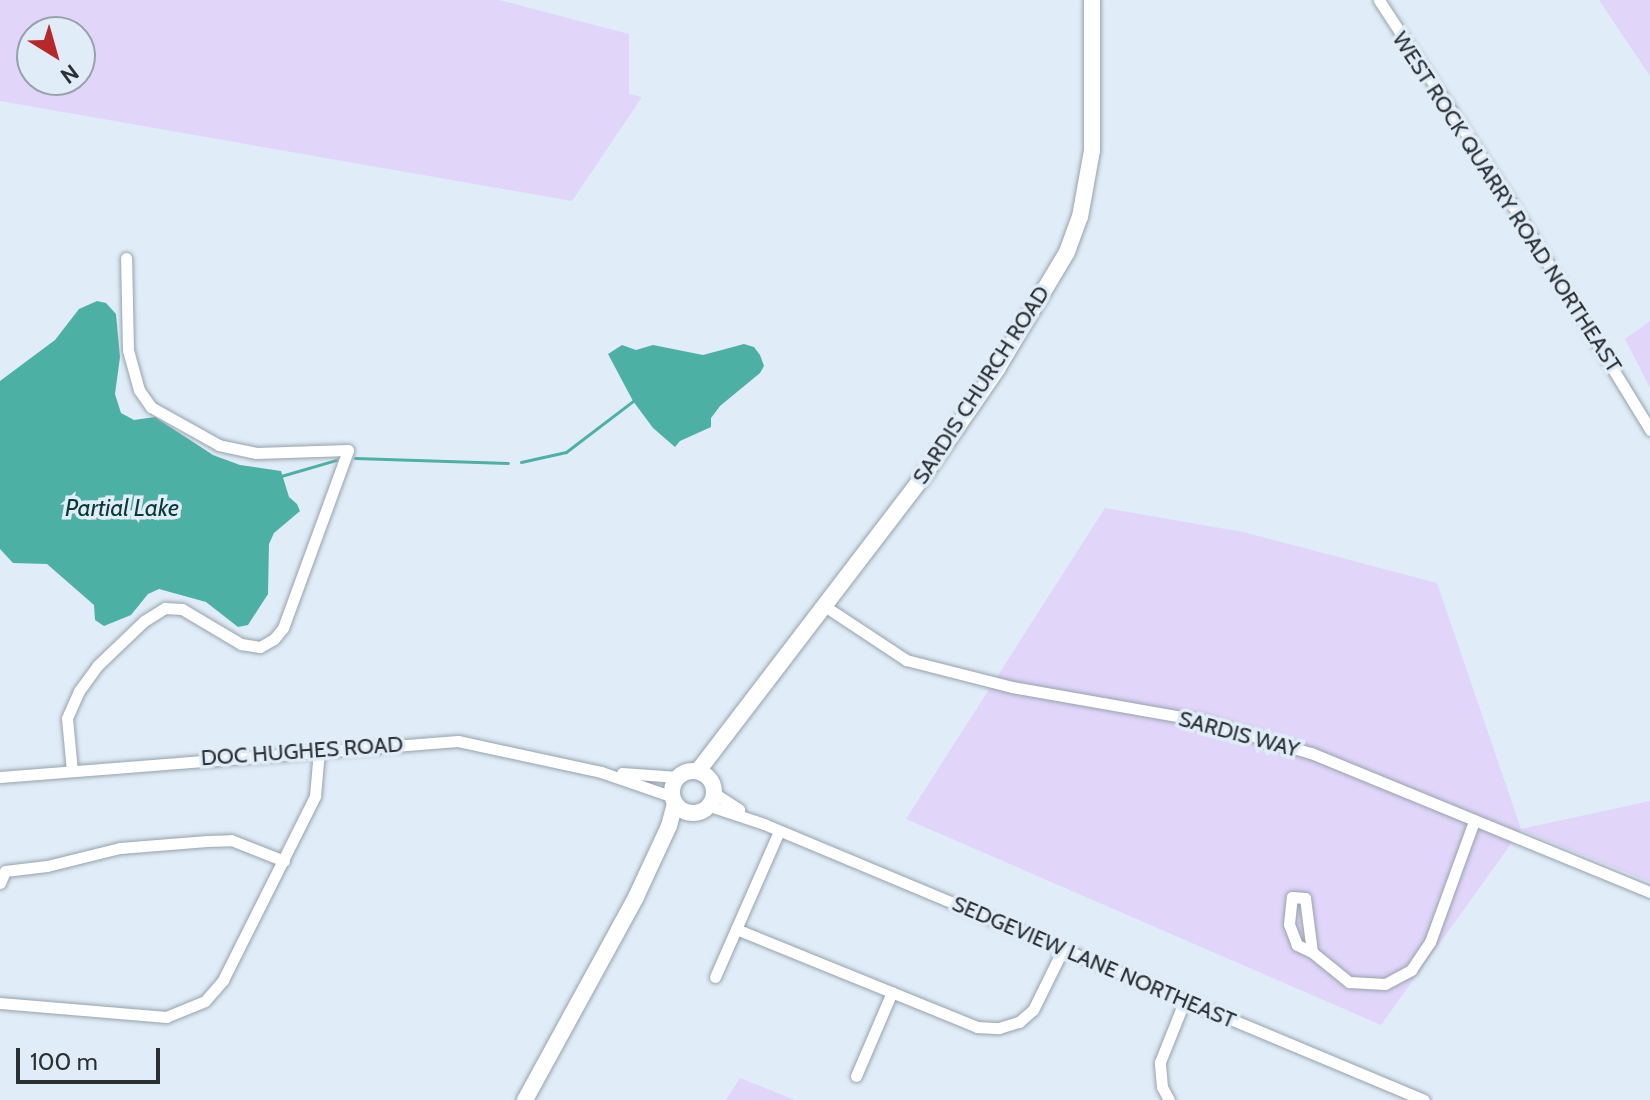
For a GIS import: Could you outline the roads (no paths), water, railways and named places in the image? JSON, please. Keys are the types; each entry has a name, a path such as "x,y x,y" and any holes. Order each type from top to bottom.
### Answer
{"street":[{"name":"SARDIS CHURCH ROAD","path":"708,787 739,721 936,458 997,369 1067,252 1080,217 1092,150 1092,0"},
{"name":"WEST ROCK QUARRY ROAD NORTHEAST","path":"1372,0 1388,17"},
{"name":"WEST ROCK QUARRY ROAD NORTHEAST","path":"1379,0 1513,205 1650,430"},
{"path":"72,771 67,718 79,691 98,665 144,621 165,608 182,609 241,644 260,647 274,639 283,628 348,450 243,450 219,445 151,407 139,390 128,350 126,258"},
{"name":"SARDIS WAY","path":"823,605 906,660 936,670 1096,703 1204,721 1311,753 1650,892"},
{"name":"DOC HUGHES ROAD","path":"0,777 458,741 601,772 678,777"},
{"path":"0,1003 166,1017 205,1001 223,980 315,796 319,750"},
{"name":"DOC HUGHES ROAD","path":"601,772 674,800"},
{"path":"525,1100 636,897 708,787 678,777 674,800 636,897"},
{"name":"SEDGEVIEW LANE NORTHEAST","path":"708,787 779,831 1424,1100"},
{"path":"674,800 692,813"},
{"path":"1312,952 1349,982 1385,984 1411,970 1430,942 1474,821"},
{"path":"715,977 779,831"},
{"path":"0,883 5,871 47,866 120,848 207,841 231,840 284,861"},
{"path":"736,929 977,1027 999,1028 1019,1022 1033,1010 1063,949"},
{"path":"856,1076 892,992"},
{"path":"1169,1100 1162,1087 1160,1062 1184,1002"}],"water":[{"name":"Partial Lake","path":"97,301 106,303 116,314 120,357 115,394 121,413 134,420 155,417 213,455 240,465 281,471 289,497 297,504 300,511 274,533 269,544 268,594 248,625 238,627 206,602 159,589 148,594 131,615 104,626 95,620 94,605 47,564 13,563 0,549 0,381 55,340 79,309"},
{"path":"744,344 754,347 760,355 764,366 760,373 720,406 711,418 711,427 680,441 675,447 653,428 633,401 608,354 622,345 636,350 653,345 703,355"}],"waterway":[{"path":"521,462 566,452 633,401"},
{"path":"355,458 508,463"},
{"path":"281,476 336,460"}]}
